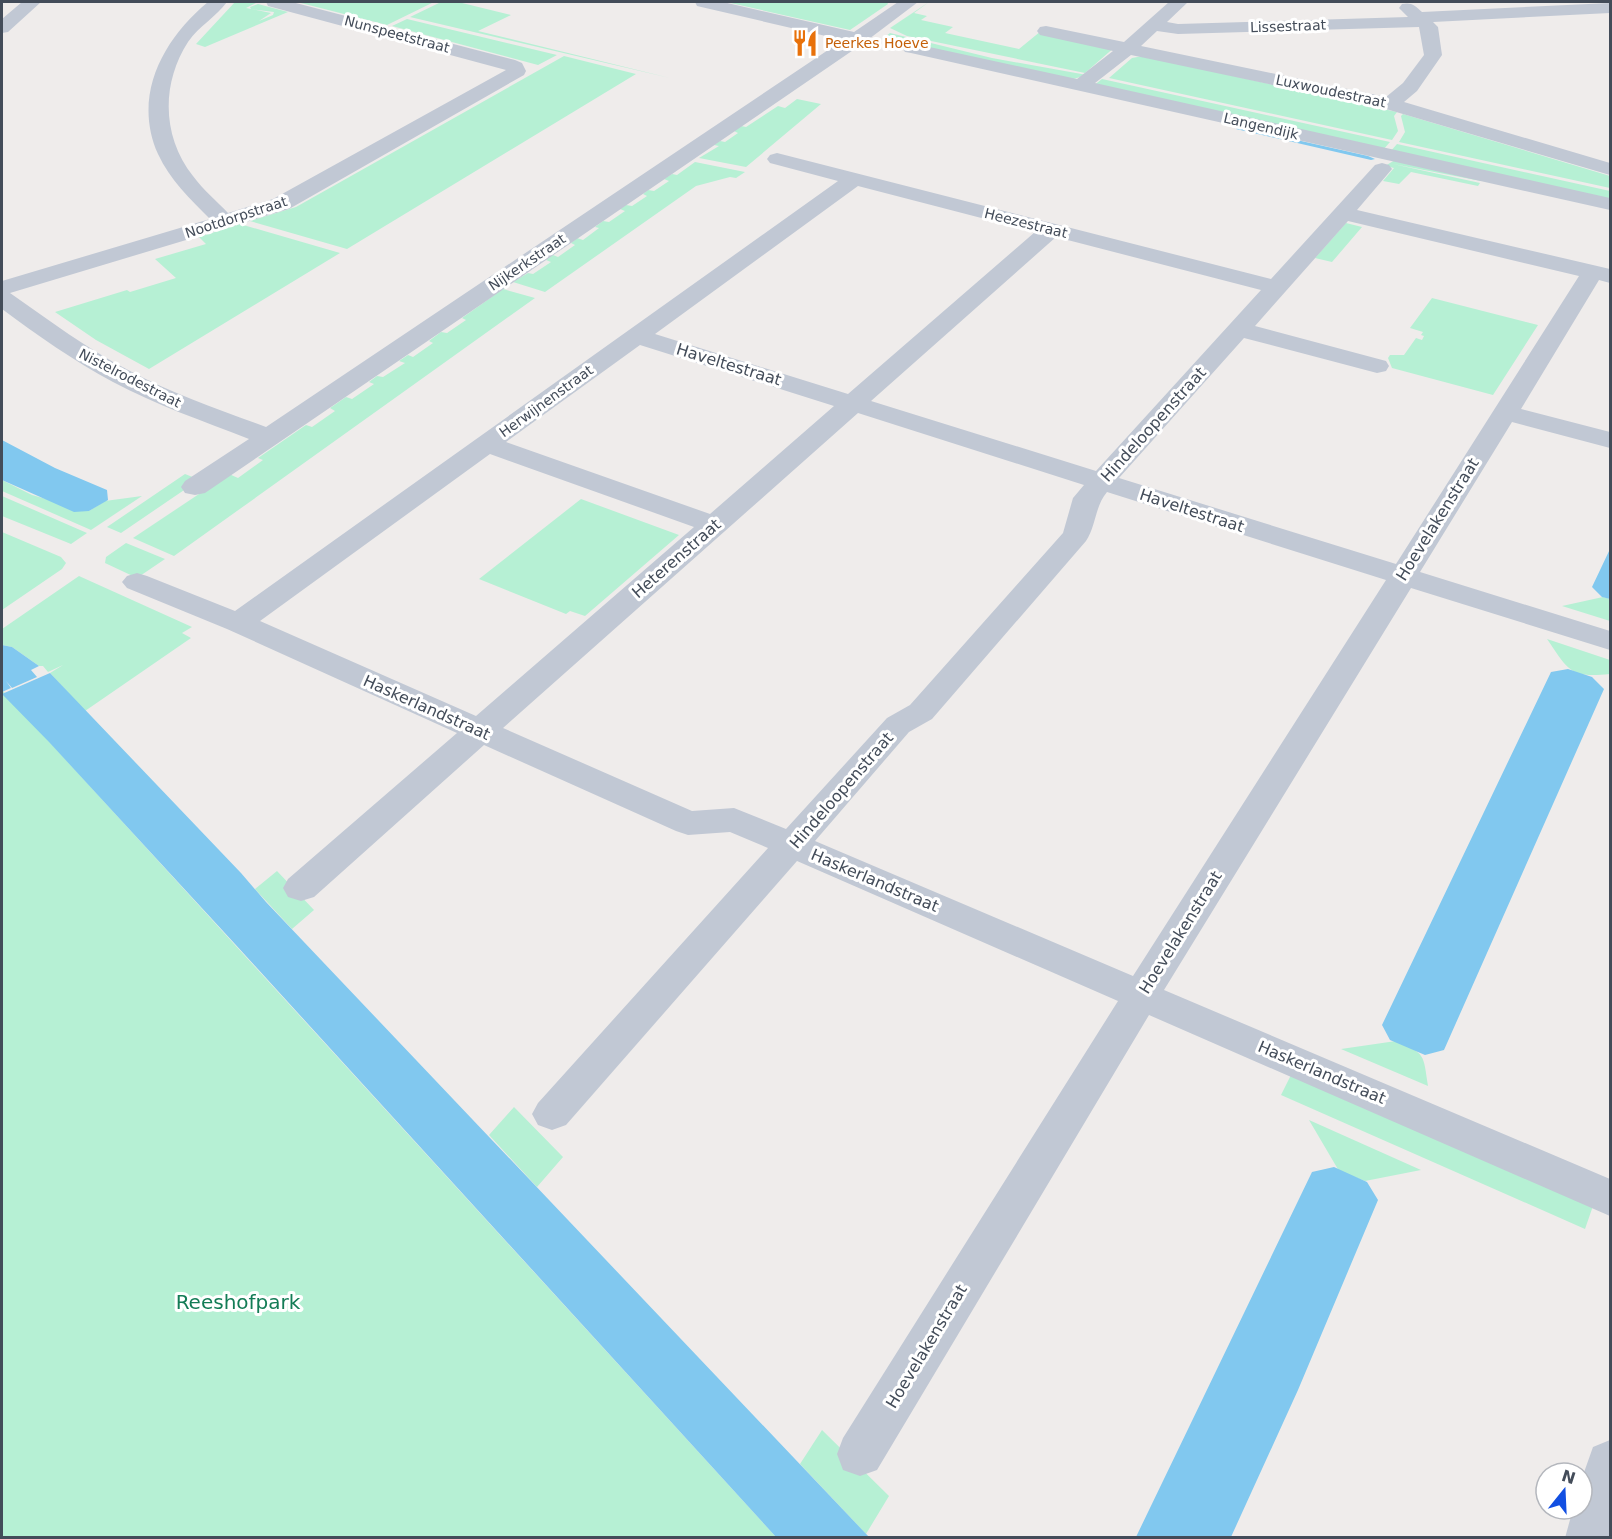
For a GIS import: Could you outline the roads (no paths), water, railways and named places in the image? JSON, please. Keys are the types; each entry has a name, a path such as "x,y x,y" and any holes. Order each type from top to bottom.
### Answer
{"street":[{"path":"2,28 32,2"},
{"path":"218,2 186,32 168,58 159,89 157,115 162,140 182,177 224,221"},
{"name":"Nunspeetstraat","path":"274,2 508,64 515,67 517,71"},
{"path":"703,2 859,38"},
{"name":"Nijkerkstraat","path":"195,487 909,2"},
{"path":"1080,86 1129,47 1179,2"},
{"path":"1390,104 1410,87 1433,55 1424,22 1400,2"},
{"name":"Lissestraat","path":"1424,22 1611,8"},
{"name":"Lissestraat","path":"1152,25 1178,29 1424,22 1611,24"},
{"name":"Luxwoudestraat","path":"1046,31 1390,104 1611,169"},
{"name":"Langendijk","path":"910,48 1611,204"},
{"name":"Nootdorpstraat","path":"2,288 293,199 511,77 517,71"},
{"name":"Heezestraat","path":"777,159 1275,287"},
{"name":"Hindeloopenstraat","path":"552,1114 898,724 921,712 1076,535 1087,498 1382,169"},
{"name":"Herwijnenstraat","path":"238,623 855,179"},
{"path":"1343,213 1602,274"},
{"name":"Heterenstraat","path":"301,888 1052,229"},
{"name":"Hoevelakenstraat","path":"860,1454 1142,994 1504,412 1602,274"},
{"name":"Nistelrodestraat","path":"2,298 72,348 123,377 189,408 268,437"},
{"path":"1239,329 1377,366"},
{"name":"Haveltestraat","path":"637,336 1611,641"},
{"path":"1504,412 1611,440"},
{"path":"486,444 714,525"},
{"name":"Haskerlandstraat","path":"137,582 238,623 688,823 734,820 1611,1198"},
{"path":"1589,1538 1611,1463"}],"water":[{"path":"1239,127 1375,159 1371,160 1236,129"},
{"path":"2,440 55,468 107,490 108,500 89,511 74,512 2,480"},
{"path":"1610,549 1610,599 1602,597 1592,587"},
{"path":"2,645 12,647 39,666 31,670 37,677 12,688 6,681 11,688 2,692"},
{"path":"1568,669 1592,677 1604,689 1444,1050 1425,1055 1390,1040 1382,1025 1551,672"},
{"path":"50,673 869,1537 776,1537 235,944 2,694"},
{"path":"1334,1167 1367,1182 1378,1200 1298,1390 1231,1537 1136,1537 1312,1172"}],"place":[{"name":"Peerkes Hoeve","path":"805,43"}],"park label":[{"name":"Reeshofpark","path":"238,1302"}]}
